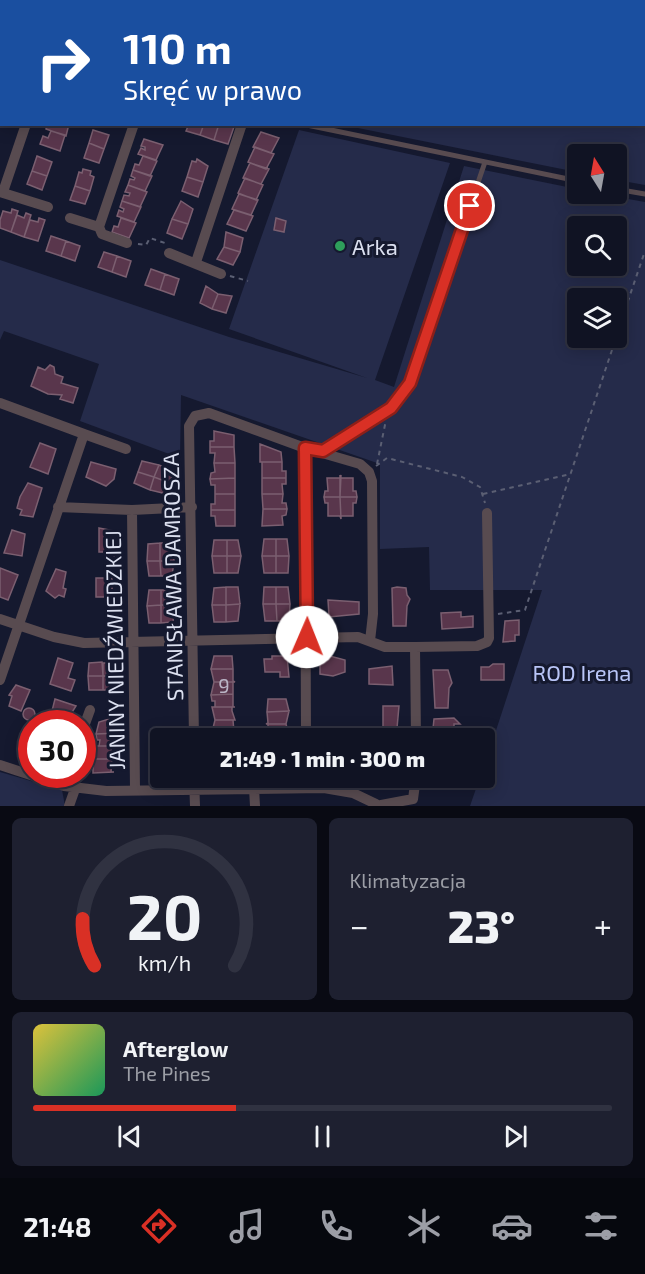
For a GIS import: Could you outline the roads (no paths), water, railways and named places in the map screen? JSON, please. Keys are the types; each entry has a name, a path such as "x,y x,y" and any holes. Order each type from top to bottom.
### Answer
{"street":[{"path":"25,126 1,192 48,207"},
{"path":"127,243 102,234 99,227 134,126"},
{"path":"196,262 241,126"},
{"path":"70,218 99,227"},
{"path":"169,253 221,274"},
{"path":"0,404 126,449"},
{"name":"STANISŁAWA DAMROSZA","path":"194,728 189,426 195,416 209,413 305,448"},
{"path":"0,680 84,434"},
{"path":"306,728 305,448 323,451 373,468 373,614 370,641"},
{"path":"58,507 132,510 192,507"},
{"name":"JANINY NIEDŹWIEDZKIEJ","path":"132,510 135,790"},
{"path":"0,619 54,638 84,643 358,637 385,647 483,645 489,638 487,513"},
{"path":"415,647 416,728"},
{"path":"0,765 18,771"},
{"path":"69,806 70,788"},
{"path":"92,788 135,790 254,788 255,806"},
{"path":"332,788 353,793 376,805 413,799 414,788"},
{"path":"194,790 195,806"}],"lane":[{"path":"312,126 567,179"},
{"path":"323,451 391,408 410,383 485,162"},
{"path":"627,191 645,195"}],"place":[{"name":"Arka","path":"340,246"}],"park label":[{"name":"ROD Irena","path":"582,672"}]}
